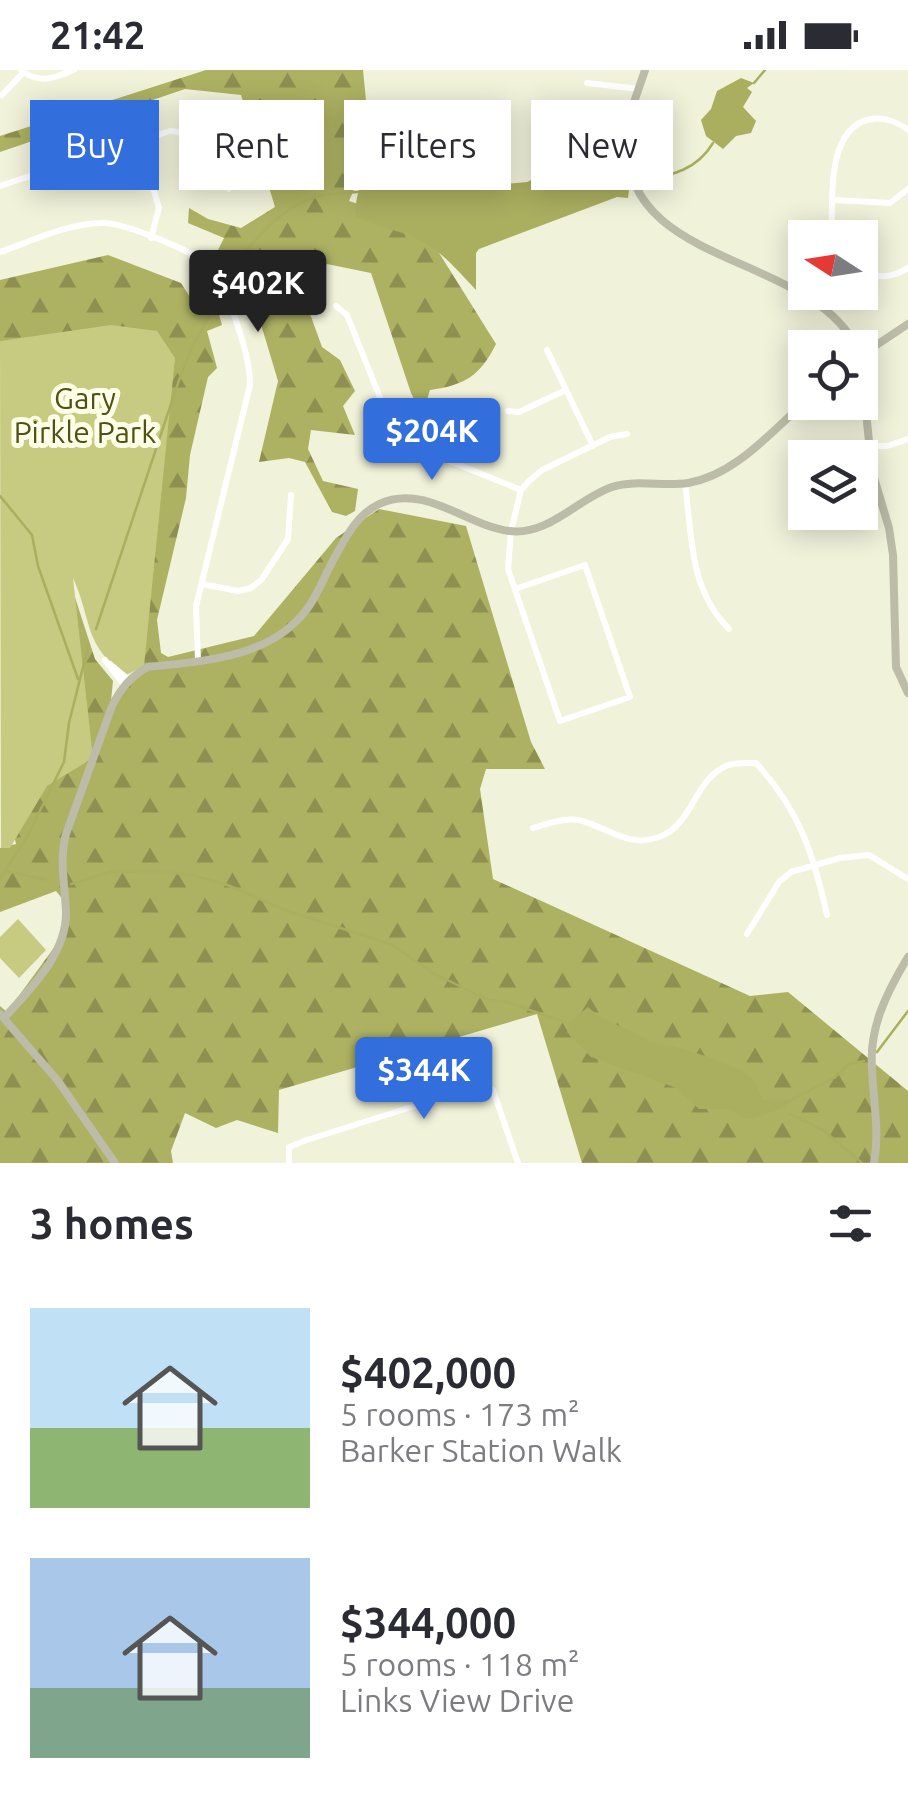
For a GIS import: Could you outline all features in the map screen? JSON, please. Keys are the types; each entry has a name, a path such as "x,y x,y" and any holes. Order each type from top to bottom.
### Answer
{"street":[{"path":"2,96 22,71 46,80 74,70"},
{"path":"645,70 628,128 627,148 633,178 654,214 697,244 823,305 846,330"},
{"path":"587,84 639,89"},
{"path":"833,220 839,144 848,130 858,122 884,118 908,130"},
{"path":"0,186 30,176"},
{"path":"834,200 890,202 908,189"},
{"path":"151,238 159,208 154,190"},
{"path":"0,252 91,224 117,224 202,260 220,280 250,377 194,626 198,661"},
{"path":"878,277 894,276 908,268"},
{"path":"336,306 346,315 398,440 521,490"},
{"path":"878,342 908,324"},
{"path":"547,350 593,446"},
{"path":"508,411 519,412 566,390"},
{"path":"116,1163 58,1082 2,1016 53,960 62,937 66,914 62,851 66,834 112,706 127,683 148,667 253,649 292,626 308,608 351,528 368,510 380,504 408,498 426,500 512,531 542,526 611,488 631,483 686,483 726,468 788,417"},
{"path":"515,589 585,565 630,697 560,721 508,569 521,490 542,470 627,434"},
{"path":"878,446 908,440"},
{"path":"686,483 702,593 712,612 729,630"},
{"path":"878,490 890,528 893,555 896,667 908,693"},
{"path":"202,584 238,591 251,588 262,579 288,539 291,496"},
{"path":"533,828 581,820 636,842 655,839 672,832 684,820 716,772 730,764 756,762 781,790 805,831 828,915"},
{"path":"747,934 778,882 791,872 869,855 908,880"},
{"path":"874,1163 877,1139 873,1044 884,1000 908,957"},
{"path":"289,1163 289,1147 481,1085 493,1090 518,1163"}],"green space":[{"path":"206,70 363,70 366,100 344,100 344,190 354,190 349,201 421,224 496,344 470,377 430,390 425,406 429,415 443,422 461,413 468,427 499,447 425,421 411,393 371,273 327,264 300,286 322,347 340,360 355,391 343,406 355,435 311,430 308,449 323,481 358,489 355,511 346,516 332,512 305,462 289,458 259,462 278,381 251,291 234,294 215,256 224,238 188,223 189,208 208,219 241,228 275,207 270,190 324,190 324,100 243,100 241,95 185,89 153,100 112,100"},
{"path":"30,126 30,142 0,152 0,136"},
{"path":"108,255 181,283 197,308 214,297 222,325 207,331 217,368 208,377 190,455 186,498 157,620 161,653 168,657 254,636 336,538 379,509 466,526 531,742 545,769 486,769 480,789 493,879 750,996 788,992 908,1091 908,1163 582,1163 537,1014 279,1090 278,1133 237,1120 216,1128 185,1113 171,1151 173,1163 0,1163 0,1006 7,1012 64,934 64,901 56,891 0,912 0,848 16,844 14,835 69,579 95,659 113,681 111,701 143,666 0,361 0,280"},
{"name":"Gary Pirkle Park","path":"111,325 157,331 175,358 144,666 126,675 102,653 90,631 73,578 93,758 47,786 10,848 1,848 0,341"},
{"path":"18,919 46,950 19,978 0,958 0,937"}],"shaded area":[{"path":"741,78 754,83 747,88 752,92 743,107 756,121 751,133 736,136 723,149 706,136 701,120 711,109 717,91"},
{"path":"531,180 531,190 629,190 628,198 617,197 479,249 476,290 425,243 356,216 359,190 511,190 511,184"},
{"path":"588,1007 650,1043 684,1049 740,1070 753,1080 763,1100 791,1100 784,1107 753,1119 730,1109 699,1109 676,1088 591,1057 567,1032 572,1020"}],"waterway":[{"path":"754,83 765,70"},
{"path":"673,173 699,159 713,143"},
{"path":"229,279 253,243 287,211 318,196 358,192"},
{"path":"96,629 178,383 216,304"},
{"path":"0,496 32,535 38,566 78,679"},
{"path":"0,879 27,837 64,762 69,723 88,647"},
{"path":"7,871 46,880"},
{"path":"71,884 110,872 156,871 225,884 285,910 393,945 431,972 488,1000 507,1002 570,1024"},
{"path":"877,1052 908,1011"},
{"path":"791,1100 834,1078 849,1064 864,1061"},
{"path":"790,1114 823,1130 862,1163"}]}
